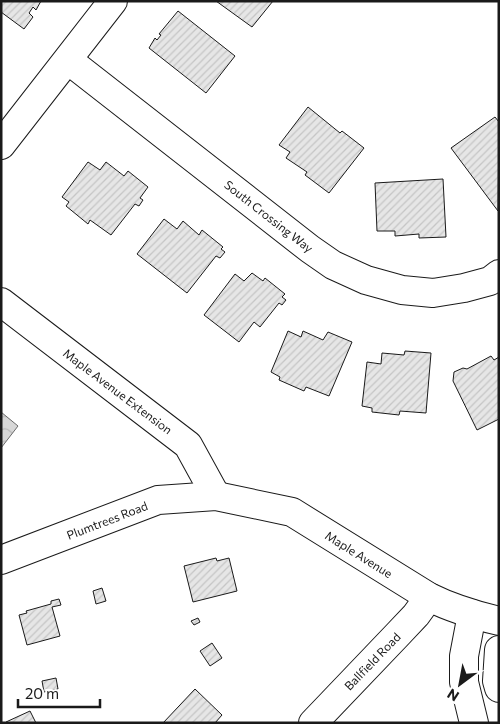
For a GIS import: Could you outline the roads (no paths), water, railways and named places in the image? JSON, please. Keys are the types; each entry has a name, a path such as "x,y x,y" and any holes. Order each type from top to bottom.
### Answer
{"street":[{"path":"1,145 113,1"},
{"name":"South Crossing Way","path":"68,60 334,265 366,280 402,290 433,293 490,281 499,274"},
{"name":"Maple Avenue Extension","path":"1,302 188,445 216,496"},
{"name":"Plumtrees Road","path":"1,560 158,500 216,496"},
{"name":"Maple Avenue","path":"216,496 292,512 429,597 448,606 499,621"},
{"name":"Ballfield Road","path":"313,723 416,615 429,597"},
{"path":"472,614 464,656 464,682 474,723"},
{"path":"499,650 497,681 499,688"}],"water":[{"path":"1,412 18,426 1,448"}]}
